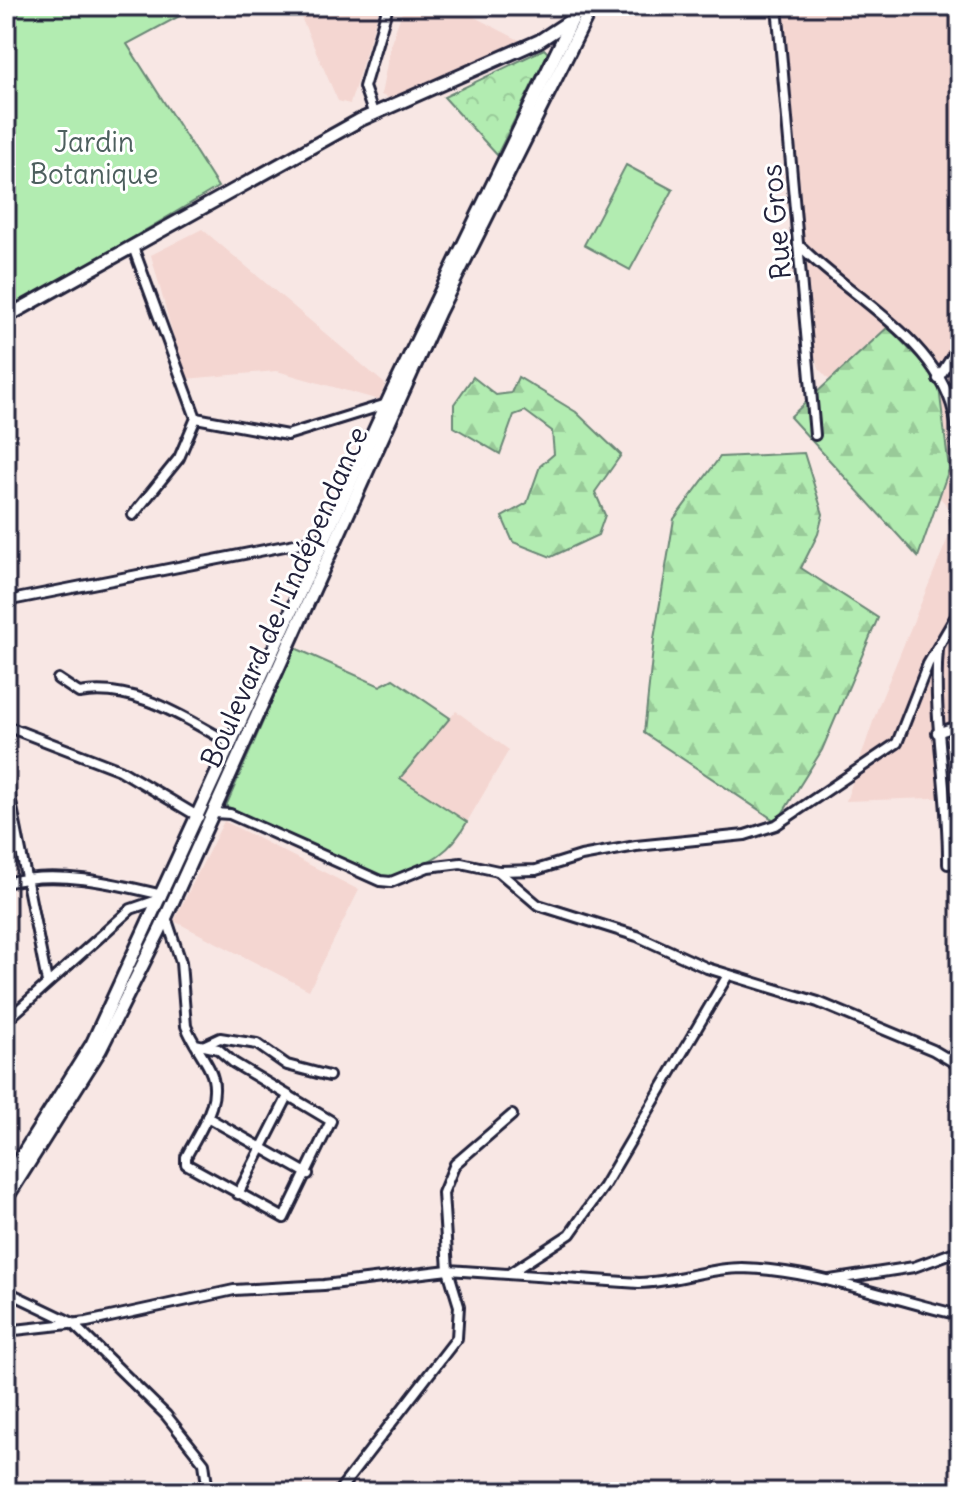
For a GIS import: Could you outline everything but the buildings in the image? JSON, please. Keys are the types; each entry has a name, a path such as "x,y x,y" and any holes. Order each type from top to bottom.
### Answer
{"main road":[{"name":"Boulevard de l'Indépendance","path":"6,1181 92,1044 387,404 579,6"},
{"path":"6,317 374,115 539,41 589,6"},
{"name":"Boulevard de l'Indépendance","path":"6,1199 100,1050 166,917 433,325 589,6"}],"street":[{"path":"374,115 364,87 388,6"},
{"name":"Rue Gros","path":"777,6 801,247 815,435"},
{"path":"133,247 196,418 179,458 133,515"},
{"path":"801,247 836,280 873,305 906,337 938,379 957,414 955,527 960,566"},
{"path":"938,379 960,344"},
{"path":"196,418 287,435 387,404"},
{"path":"6,601 325,538"},
{"path":"214,813 230,814 380,881 391,882 439,864 461,863 498,871 536,870 581,856 636,846 745,835 776,825 897,743 939,643 958,614 960,593"},
{"path":"950,625 960,629"},
{"path":"939,643 937,733 948,864"},
{"path":"58,679 79,693 101,689 151,700 232,744"},
{"path":"937,733 960,725"},
{"path":"6,726 120,770 199,817"},
{"path":"6,777 10,815 47,982"},
{"path":"498,871 538,905 637,936 728,975 818,1002 933,1050 960,1066"},
{"path":"6,883 26,877 109,883 161,897"},
{"path":"6,1021 131,909 161,897"},
{"path":"166,917 181,962 186,1026 195,1044 215,1083 207,1117 186,1157 186,1164 284,1218 332,1125 329,1119 288,1096 218,1049 195,1044"},
{"path":"509,1273 570,1234 604,1186 728,975"},
{"path":"205,1045 220,1038 257,1044 287,1065 329,1076"},
{"path":"238,1194 288,1096"},
{"path":"338,1492 457,1338 459,1306 448,1270 443,1193 448,1174 467,1152 512,1115"},
{"path":"207,1117 308,1174"},
{"path":"830,1280 914,1267 960,1250"},
{"path":"6,1331 87,1322 234,1290 324,1285 448,1270 670,1283 705,1272 739,1268 830,1280 851,1289 960,1315"},
{"path":"6,1291 71,1322 186,1437 204,1463 208,1492"}],"shaded area":[{"path":"296,6 380,6 350,104 338,101"},
{"path":"404,6 453,6 525,43 391,99 381,95 391,43"},
{"path":"777,6 960,6 960,797 846,801 878,707 957,516 820,370 805,331"},
{"path":"202,229 385,384 379,400 277,371 185,379 151,255"},
{"path":"456,711 509,750 467,822 400,779"},
{"path":"224,821 359,890 309,990 174,921"}],"green space":[{"name":"Jardin Botanique","path":"6,6 198,6 127,44 218,187 6,313"},
{"path":"544,49 548,53 497,155 444,97"},
{"path":"626,165 673,190 630,270 584,245"},
{"path":"888,327 938,379 949,469 918,557 790,417"},
{"path":"473,377 496,395 511,393 518,377 576,412 621,455 595,492 605,515 598,535 551,557 513,542 502,517 527,503 540,466 554,454 552,431 525,411 514,415 500,454 454,427 454,404"},
{"path":"804,453 823,514 818,534 801,568 878,618 822,750 777,822 644,733 654,639 674,519 720,457"},
{"path":"295,648 380,686 393,679 450,718 400,778 467,822 443,852 388,879 226,806"}]}
